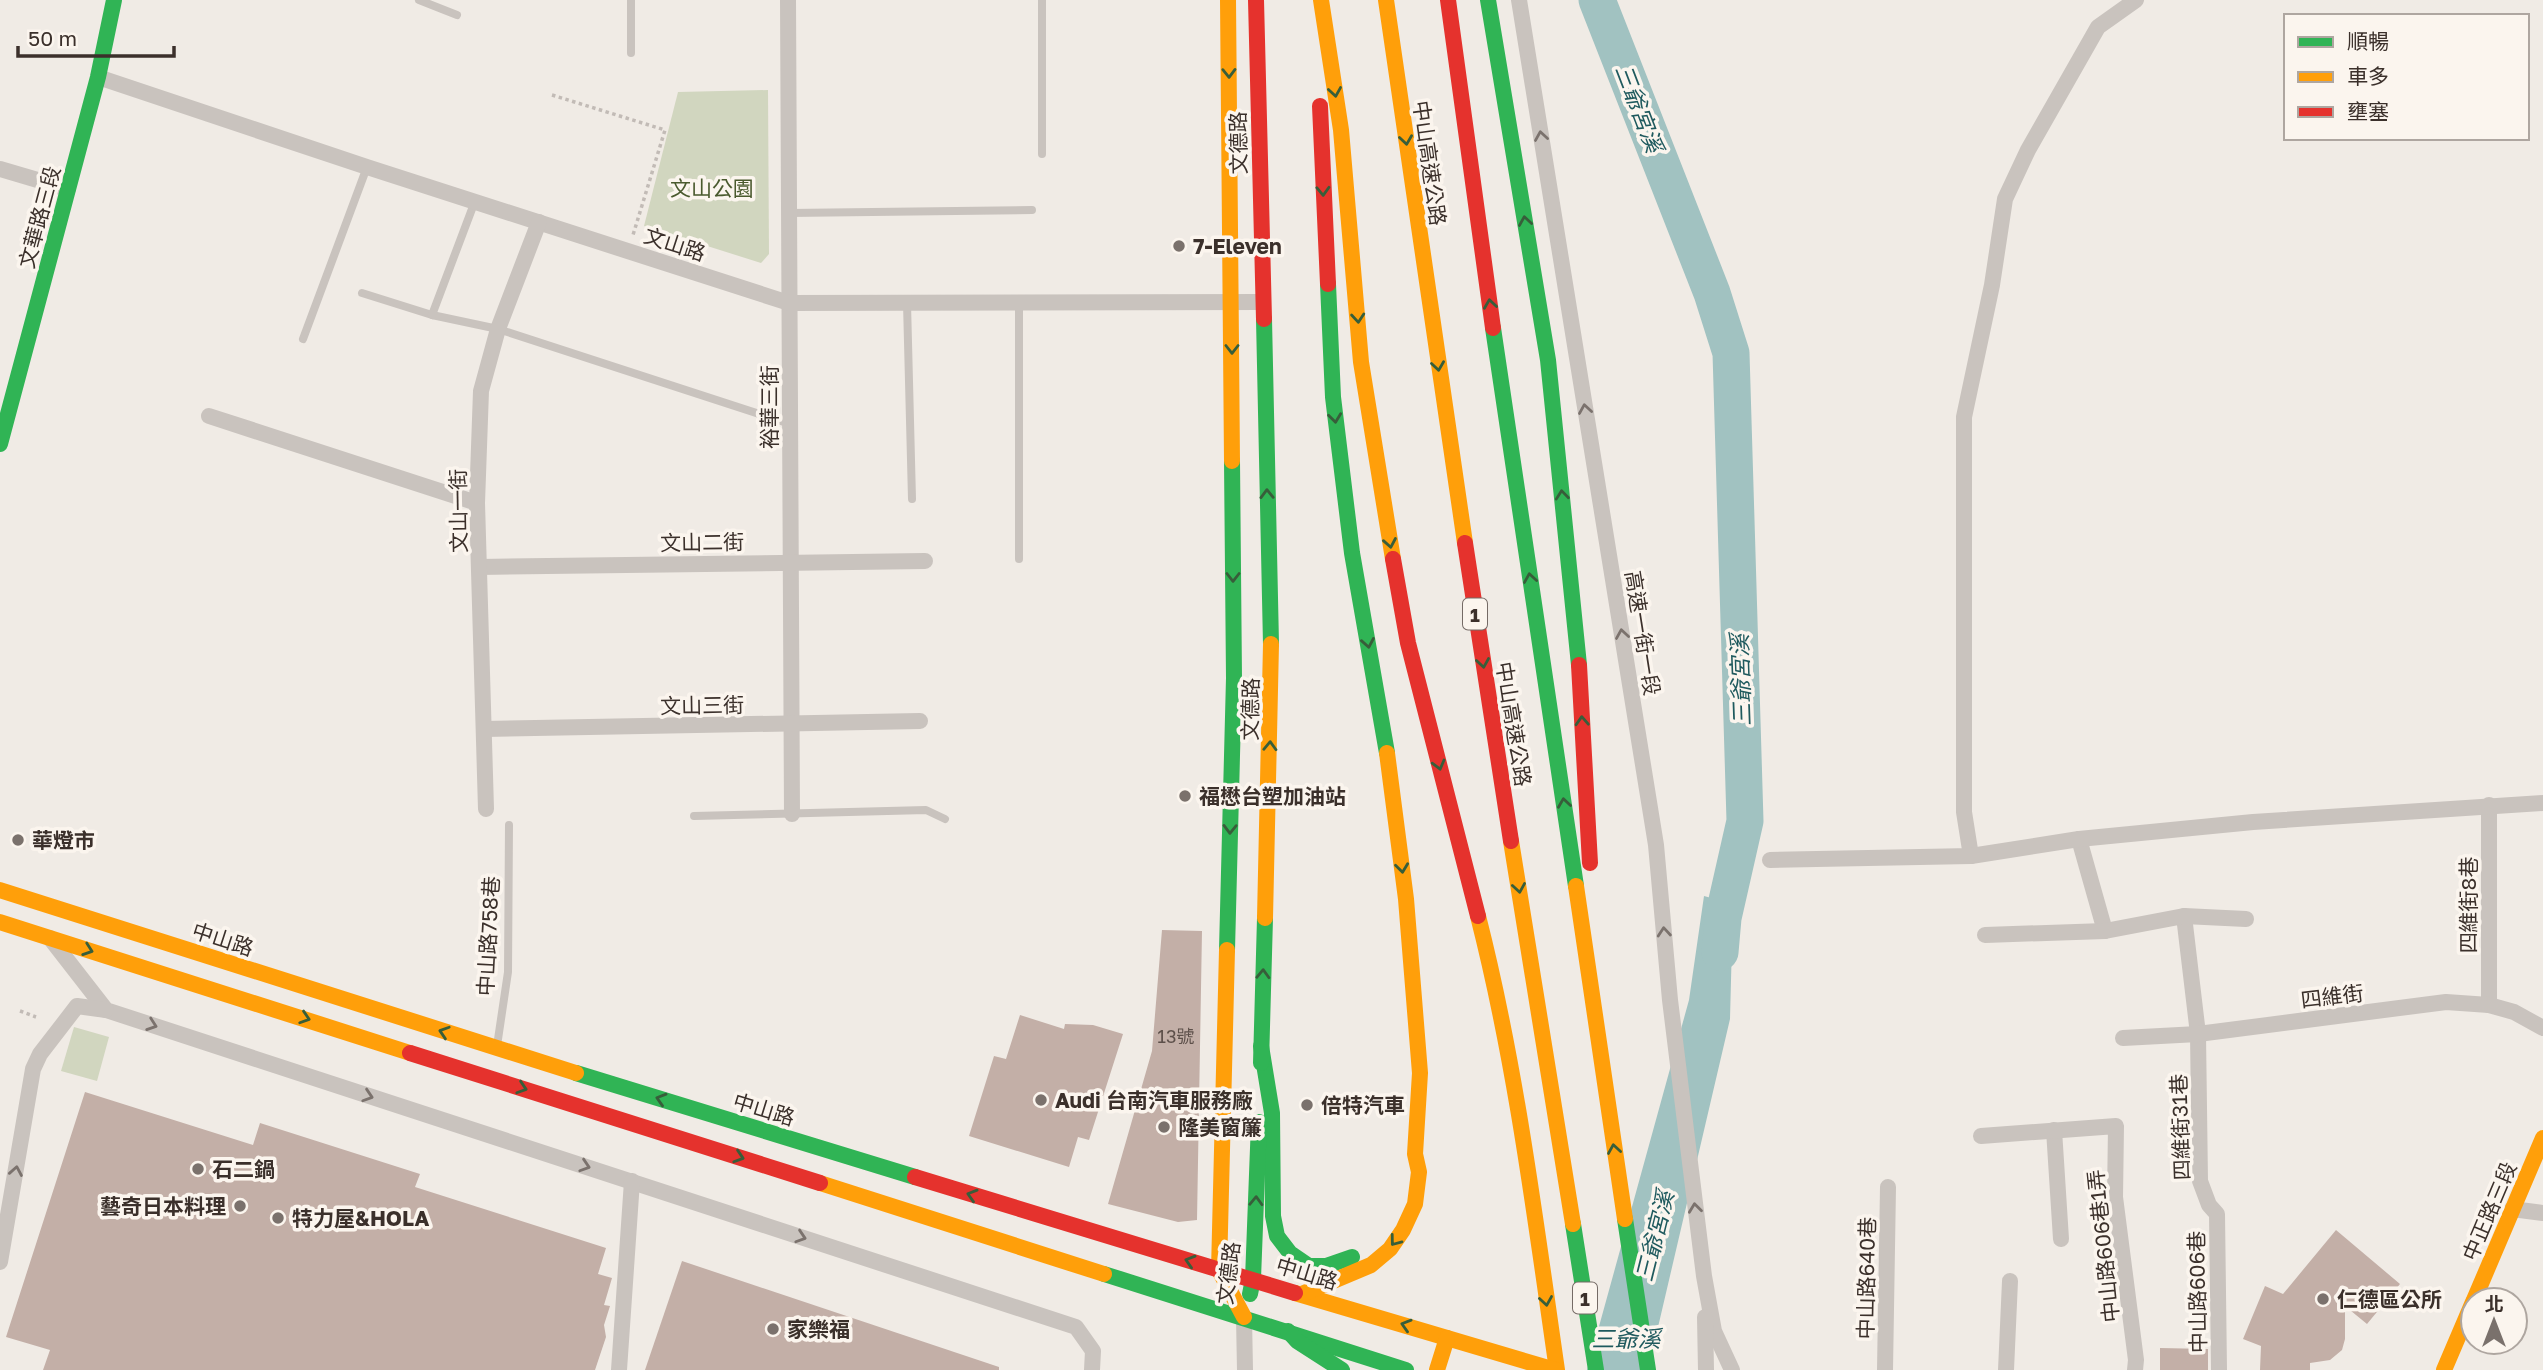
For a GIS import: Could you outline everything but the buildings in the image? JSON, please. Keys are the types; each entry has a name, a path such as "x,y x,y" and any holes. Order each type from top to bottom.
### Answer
{"main road":[{"name":"文華路三段","path":"0,444 98,77 114,0"},
{"name":"文德路","path":"1244,1317 1253,1279 1272,680 1256,0"},
{"path":"1302,1294 1359,1272 1390,1249 1403,1230 1415,1204 1419,1171 1415,1154 1420,1073 1406,899 1391,772 1352,553 1333,397 1318,0"},
{"path":"1318,0 1341,130 1361,362 1382,500 1408,643 1477,911 1502,1021 1522,1134 1556,1370"},
{"name":"中山高速公路","path":"1386,0 1438,369 1497,754 1596,1370"},
{"name":"中山高速公路","path":"1448,0 1496,351 1648,1370"},
{"path":"1488,0 1548,360 1579,660 1600,1059"},
{"name":"文德路","path":"1228,2 1234,678 1219,1270 1244,1317"},
{"name":"中山路","path":"0,890 496,1049 1556,1370"},
{"path":"0,922 1406,1370"},
{"path":"1261,1046 1272,1113 1275,1228 1283,1245 1301,1262 1317,1267 1345,1261 1379,1238 1398,1212 1403,1198 1406,1170 1415,1154"},
{"name":"中正路三段","path":"2479,1286 2543,1138"},
{"path":"1288,1331 1297,1341 1342,1370"},
{"name":"中正路三段","path":"2444,1370 2459,1334"},
{"path":"1437,1370 1447,1338"}],"street":[{"name":"裕華三街","path":"788,0 792,814"},
{"name":"高速一街一段","path":"1519,0 1657,845 1670,1000 1704,1276 1714,1331 1732,1370"},
{"path":"1971,856 1964,812 1964,418 1992,285 2005,200 2028,150 2098,27 2136,0"},
{"name":"文山路","path":"98,77 789,303 1262,302"},
{"path":"0,169 68,189"},
{"name":"文山一街","path":"486,808 477,503 481,391 498,329 539,222"},
{"path":"209,416 477,503"},
{"name":"文山二街","path":"480,567 925,561"},
{"name":"文山三街","path":"484,729 920,721"},
{"path":"1770,860 1971,856 2079,839 2253,822 2543,803"},
{"name":"四維街8巷","path":"2489,805 2489,1005"},
{"path":"2079,839 2105,931"},
{"path":"1984,935 2105,931 2184,916 2246,919"},
{"name":"四維街31巷","path":"2184,916 2198,1034 2200,1181 2209,1205 2217,1214"},
{"path":"48,937 106,1010"},
{"name":"四維街","path":"2123,1038 2198,1034 2446,1002 2489,1005 2514,1012 2543,1028"},
{"path":"0,1262 36,1061 77,1006 106,1010 1076,1326 1093,1352 1092,1370"},
{"name":"中山路606巷1弄","path":"1981,1136 2116,1126 2115,1197 2136,1360 2135,1370"},
{"path":"2054,1130 2062,1239"},
{"path":"618,1370 632,1181"},
{"name":"中山路640巷","path":"1885,1370 1888,1187"},
{"path":"2512,1209 2543,1213"},
{"name":"中山路606巷","path":"2217,1214 2218,1370"},
{"name":"高速一街一段","path":"1704,1276 1706,1370"},
{"path":"2006,1370 2010,1280"},
{"path":"1244,1317 1245,1370"}],"lane":[{"path":"419,0 457,15"},
{"path":"631,0 631,53"},
{"path":"1042,0 1042,154"},
{"path":"303,339 368,167"},
{"path":"432,315 475,201"},
{"path":"789,213 1032,210"},
{"path":"362,293 432,315 498,329 790,424"},
{"path":"907,302 912,499"},
{"path":"1019,302 1019,559"},
{"path":"694,816 926,810 945,819"},
{"name":"中山路758巷","path":"496,1049 508,972 509,825"}],"path":[{"path":"552,95 665,130 628,250"},
{"path":"20,1011 36,1017"}],"green space":[{"name":"文山公園","path":"768,90 769,254 761,263 644,226 678,92"},
{"path":"74,1027 109,1037 97,1081 61,1071"}],"water":[{"name":"三爺溪","path":"1704,896 1733,904 1730,1019 1648,1370 1587,1370 1689,1000"}],"waterway":[{"name":"三爺宮溪","path":"1597,0 1712,293 1731,353 1745,821 1723,918 1720,952"}],"traffic: fast":[{"path":"0,444 98,77 114,0"},
{"path":"1488,0 1548,360 1579,665"},
{"path":"1328,284 1333,397 1352,553 1387,753"},
{"path":"1264,319 1271,644"},
{"path":"1493,328 1576,886"},
{"path":"1227,950 1234,678 1232,461"},
{"path":"1261,1063 1265,918"},
{"path":"1261,1046 1272,1113 1273,1216 1277,1236 1290,1253 1309,1266 1326,1266 1352,1257"},
{"path":"576,1073 915,1177"},
{"path":"1250,1294 1253,1279 1259,1122"},
{"path":"1625,1219 1648,1370"},
{"path":"1573,1224 1596,1370"},
{"path":"1104,1274 1406,1370"},
{"path":"1288,1331 1297,1341 1342,1370"}],"traffic: slow":[{"path":"1228,0 1232,461"},
{"path":"1321,0 1341,130 1361,362 1393,559"},
{"path":"1386,0 1465,543"},
{"path":"1265,918 1271,644"},
{"path":"1302,1294 1371,1265 1390,1249 1403,1230 1415,1204 1419,1172 1415,1154 1420,1073 1406,899 1387,753"},
{"path":"1511,841 1573,1224"},
{"path":"1576,886 1625,1219"},
{"path":"0,890 576,1073"},
{"path":"1478,916 1514,1085 1557,1370"},
{"path":"0,922 410,1053"},
{"path":"1227,950 1219,1270 1244,1317"},
{"path":"2480,1286 2543,1138"},
{"path":"820,1183 1104,1274"},
{"path":"1295,1293 1555,1370"},
{"path":"2444,1370 2459,1335"},
{"path":"1437,1370 1447,1338"}],"traffic: jam":[{"path":"1256,0 1264,319"},
{"path":"1448,0 1493,328"},
{"path":"1320,106 1328,284"},
{"path":"1465,543 1511,841"},
{"path":"1393,559 1408,643 1478,916"},
{"path":"1579,665 1590,863"},
{"path":"410,1053 820,1183"},
{"path":"915,1177 1295,1293"}],"place":[{"name":"7-Eleven","path":"1179,246"},
{"name":"福懋台塑加油站","path":"1185,796"},
{"name":"華燈市","path":"18,840"},
{"name":"Audi 台南汽車服務廠","path":"1041,1100"},
{"name":"倍特汽車","path":"1307,1105"},
{"name":"隆美窗簾","path":"1164,1127"},
{"name":"石二鍋","path":"198,1169"},
{"name":"藝奇日本料理","path":"240,1206"},
{"name":"特力屋&HOLA","path":"278,1218"},
{"name":"仁德區公所","path":"2323,1299"},
{"name":"家樂福","path":"773,1329"}]}
